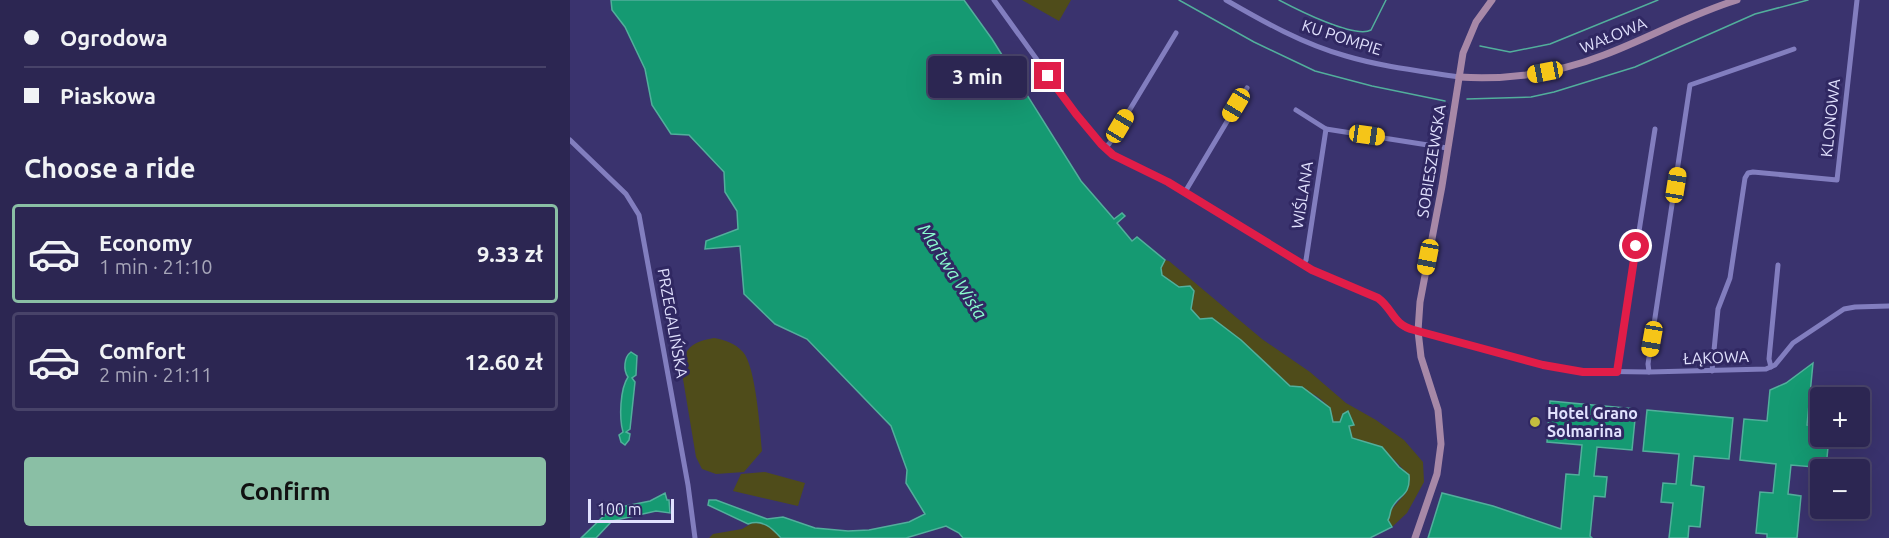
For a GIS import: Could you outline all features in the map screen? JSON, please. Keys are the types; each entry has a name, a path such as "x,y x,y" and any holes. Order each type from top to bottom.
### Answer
{"main road":[{"name":"SOBIESZEWSKA","path":"1414,538 1437,474 1442,444 1440,418 1423,366 1418,332 1424,277 1463,53 1471,30 1492,0"},
{"name":"WAŁOWA","path":"1459,76 1512,77 1581,63 1623,48 1693,15 1737,0"}],"street":[{"name":"ŁĄKOWA","path":"994,0 1076,114 1104,148 1132,166 1185,192 1317,273 1378,298 1385,304 1398,324 1418,332 1543,365 1583,372 1771,367 1793,343 1844,309 1889,306"},
{"name":"KU POMPIE","path":"1226,0 1297,38 1343,55 1370,63 1459,76"},
{"name":"KLONOWA","path":"1712,370 1718,309 1730,278 1745,178 1748,173 1837,180 1857,0"},
{"path":"1104,148 1109,144 1176,33"},
{"path":"1649,372 1648,364 1690,85 1794,49"},
{"path":"1185,192 1247,88"},
{"path":"1296,110 1326,129 1447,147"},
{"name":"WIŚLANA","path":"1303,265 1306,260 1326,129"},
{"path":"1617,372 1654,129"},
{"name":"PRZEGALIŃSKA","path":"570,140 627,194 639,215 689,486 695,538"},
{"path":"1771,367 1769,359 1778,265"}],"shaded area":[{"path":"1022,0 1071,0 1059,21"},
{"path":"1165,260 1262,339 1310,372 1346,403 1376,420 1404,440 1423,462 1424,482 1407,513 1392,527 1388,520 1391,510 1405,494 1409,475 1382,450 1351,438 1349,426 1354,425 1333,422 1330,409 1317,396 1290,387 1274,370 1200,320 1190,309 1194,291 1179,287 1162,275 1161,268"},
{"path":"714,338 730,342 740,349 751,371 757,399 762,451 744,472 716,474 702,469 696,457 681,367 685,354 692,346"},
{"path":"765,472 805,483 798,506 733,491 741,474"},
{"path":"754,522 771,526 781,538 709,538 713,534 742,529"}],"water":[{"name":"Martwa Wisła","path":"611,0 964,0 992,39 1081,181 1114,219 1122,213 1125,216 1117,223 1132,241 1137,237 1165,260 1161,268 1162,275 1179,287 1190,286 1194,291 1191,309 1200,319 1212,318 1241,340 1290,386 1302,387 1330,408 1333,422 1340,422 1343,414 1348,411 1354,425 1349,426 1352,438 1382,447 1409,475 1406,492 1391,510 1388,520 1392,527 1370,538 963,538 946,526 906,538 781,538 767,525 748,524 708,505 709,500 716,500 767,519 783,517 815,528 848,531 869,530 909,522 925,514 906,483 907,470 891,426 807,339 775,324 744,294 740,246 705,249 706,241 738,229 737,211 725,192 724,172 689,135 671,134 652,105 645,69 625,27 612,10"},
{"path":"631,352 637,356 636,375 632,378 635,382 630,429 626,432 630,434 625,445 621,442 619,435 623,432 621,404 623,389 628,377 625,364"},
{"path":"1813,363 1807,425 1810,425 1810,447 1828,447 1827,459 1810,459 1810,467 1791,465 1788,494 1801,496 1797,538 1767,538 1767,534 1756,533 1760,492 1773,493 1776,464 1740,460 1744,419 1767,421 1770,390 1786,383"},
{"path":"1550,401 1636,409 1632,450 1597,447 1594,476 1607,477 1605,497 1594,496 1590,536 1592,538 1428,538 1442,493 1493,506 1561,529 1566,474 1579,475 1582,445 1547,442"},
{"path":"1647,410 1733,418 1729,459 1694,456 1691,485 1704,487 1700,527 1689,526 1688,538 1669,538 1673,503 1661,502 1663,483 1676,484 1679,454 1643,451"},
{"path":"665,493 669,500 670,513 656,511 612,521 596,538 581,538 611,509 650,501"}],"waterway":[{"path":"1179,0 1254,42 1315,71 1445,101"},
{"path":"1279,0 1325,22 1363,32 1371,30 1386,0"},
{"path":"1480,46 1510,52 1550,44 1658,0"},
{"path":"1467,99 1531,97 1554,92 1635,67 1755,14 1808,0"}],"place":[{"name":"Hotel Grano Solmarina","path":"1535,422"}],"route":[{"path":"1048,76 1076,114 1113,155 1168,182 1312,270 1378,298 1385,304 1398,324 1414,330 1543,365 1583,372 1617,372 1636,246"}]}
